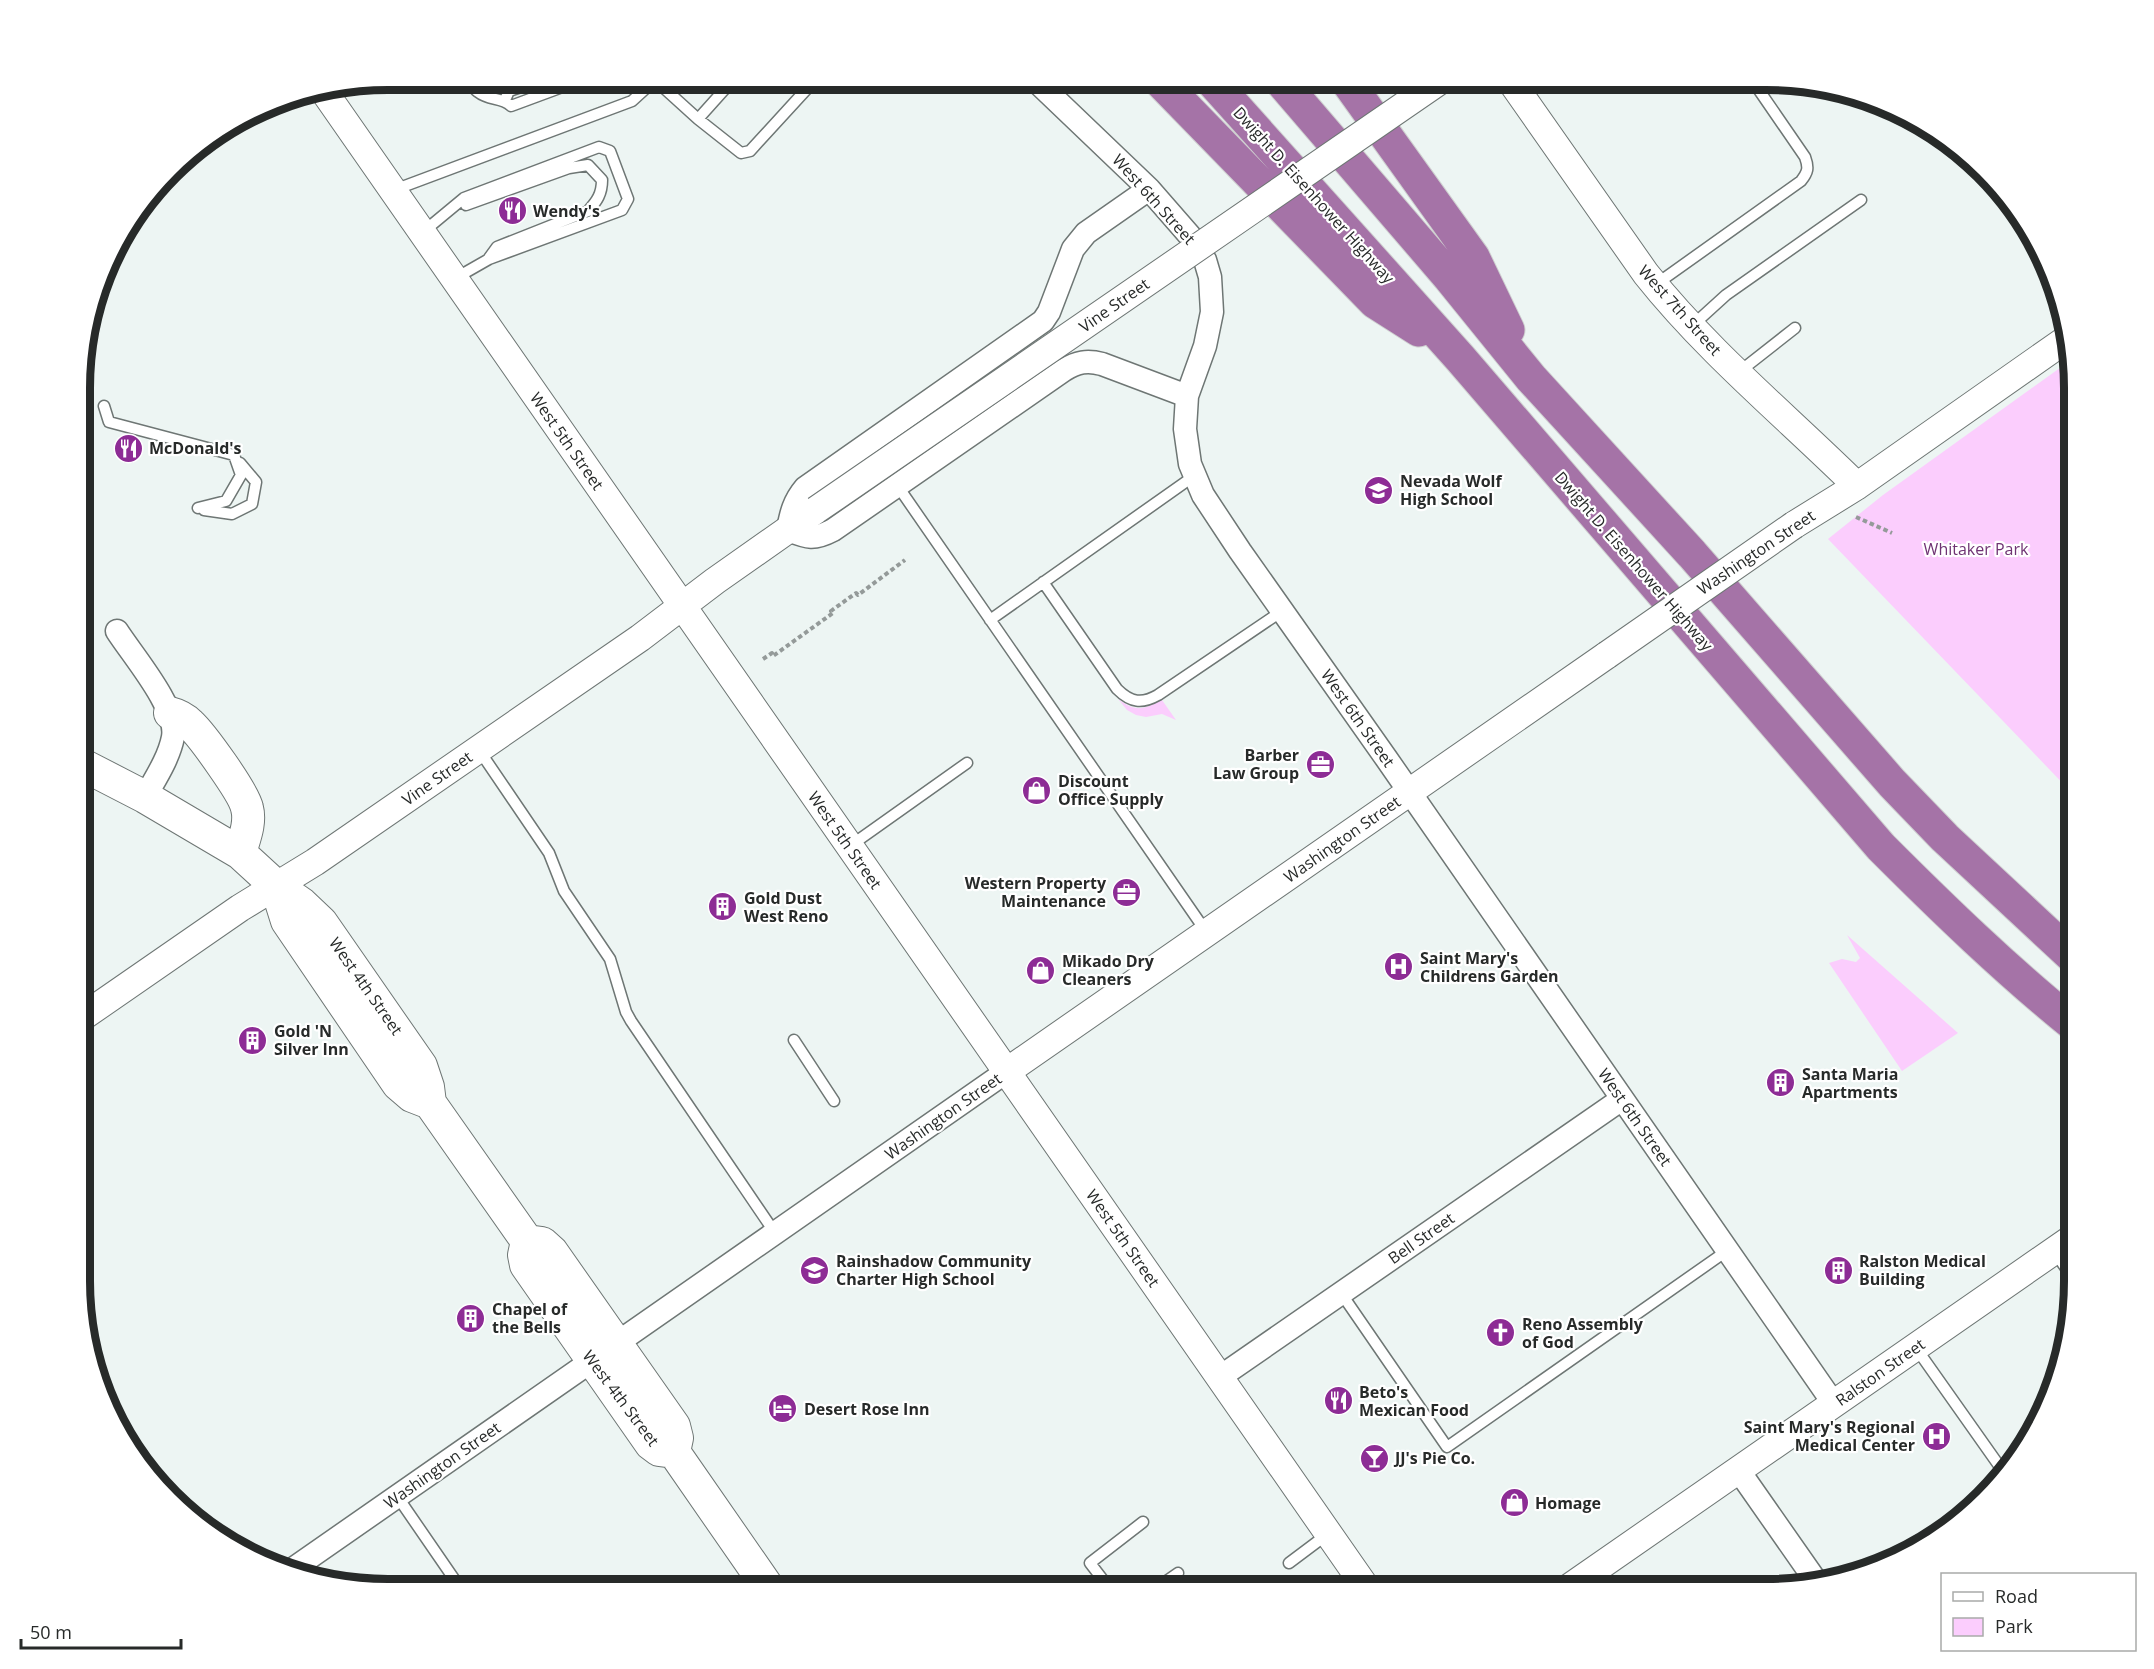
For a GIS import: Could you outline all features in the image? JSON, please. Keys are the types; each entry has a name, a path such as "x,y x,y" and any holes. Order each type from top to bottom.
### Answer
{"highway":[{"path":"1169,90 1376,302 1460,358"},
{"name":"Dwight D. Eisenhower Highway","path":"1220,90 1460,358 1881,847 1946,912 2064,1017"},
{"path":"1289,90 1450,278 1531,378 1692,554 1892,783 1946,838 2064,949"},
{"path":"1353,90 1473,257 1531,378"}],"main road":[{"path":"170,713 191,724 205,741 247,806 248,820 240,853"},
{"name":"West 4th Street","path":"90,769 146,797 240,853 321,922 421,1066 428,1086 430,1103 527,1241 524,1255 526,1265 605,1352 651,1444 659,1450 674,1452 762,1579"}],"street":[{"name":"West 6th Street","path":"1045,90 1149,189 1198,247 1210,277 1213,296 1209,329 1187,396 1186,438 1194,476 1212,509 1834,1404"},
{"name":"Vine Street","path":"90,1012 240,908 315,862 478,750 640,638 681,605 816,510 1426,90"},
{"name":"West 7th Street","path":"1517,90 1654,285 1691,327 1857,486"},
{"name":"West 5th Street","path":"328,97 1360,1579"},
{"path":"1149,189 1086,232 1073,249 1049,312 1043,321 805,488 796,499 790,513 788,530 805,537 819,537 833,530 1064,370 1081,362 1092,361 1102,364 1187,396"},
{"name":"Washington Street","path":"298,1565 1794,525 1857,486 2060,344"},
{"path":"117,632 170,713 173,736 168,752 146,797"},
{"name":"Bell Street","path":"1220,1377 1622,1099"},
{"name":"Ralston Street","path":"1587,1579 2064,1244"},
{"path":"1739,1471 1812,1575"}],"lane":[{"path":"476,90 488,98 505,100 511,106 554,90"},
{"path":"505,100 509,91 512,90"},
{"path":"393,190 632,101 644,90"},
{"path":"666,90 741,153 750,151 806,90"},
{"path":"698,118 724,90"},
{"path":"1654,285 1801,181 1807,174 1809,167 1805,157 1759,90"},
{"path":"422,232 465,198 599,147 610,151 628,199 622,210 489,258 454,279"},
{"path":"452,209 569,168 588,165 597,173 602,180 602,189 598,200 588,211 497,247 489,258"},
{"path":"1691,327 1726,295 1861,200"},
{"path":"1738,373 1795,328"},
{"path":"104,406 109,422 234,455 256,482 252,504 232,514 198,508 226,501 241,475 234,455"},
{"path":"990,620 1194,476"},
{"path":"897,485 1208,933"},
{"path":"1043,582 1117,689 1125,697 1135,702 1147,701 1158,695 1282,611"},
{"path":"478,750 549,853 564,891 610,959 626,1012 631,1021 775,1233"},
{"path":"850,846 967,762"},
{"path":"794,1040 834,1101"},
{"path":"1341,1293 1447,1447 1728,1250"},
{"path":"1916,1347 1999,1466"},
{"path":"397,1496 454,1579"},
{"path":"1102,1579 1090,1563 1143,1522"},
{"path":"1289,1563 1329,1533"},
{"path":"1169,1579 1178,1573"}],"path":[{"path":"1856,517 1893,533"},
{"path":"763,659 772,653 773,656 833,613 831,611 856,593 858,595 905,560"}],"green space":[{"name":"Whitaker Park","path":"2063,366 2064,785 1828,539 1883,495"},
{"path":"1118,699 1134,708 1144,708 1162,700 1176,720 1162,714 1146,717 1136,715 1127,710"},
{"path":"1847,935 1958,1033 1902,1071 1829,963 1842,959 1856,962 1860,958"}],"place":[{"name":"Wendy's","path":"512,211"},
{"name":"McDonald's","path":"128,448"},
{"name":"Nevada Wolf High School","path":"1379,490"},
{"name":"Barber Law Group","path":"1320,764"},
{"name":"Discount Office Supply","path":"1037,790"},
{"name":"Western Property Maintenance","path":"1127,892"},
{"name":"Gold Dust West Reno","path":"723,907"},
{"name":"Saint Mary's Childrens Garden","path":"1399,967"},
{"name":"Mikado Dry Cleaners","path":"1041,970"},
{"name":"Gold 'N Silver Inn","path":"253,1040"},
{"name":"Santa Maria Apartments","path":"1781,1083"},
{"name":"Rainshadow Community Charter High School","path":"815,1270"},
{"name":"Ralston Medical Building","path":"1838,1270"},
{"name":"Chapel of the Bells","path":"471,1318"},
{"name":"Reno Assembly of God","path":"1501,1333"},
{"name":"Beto's Mexican Food","path":"1338,1401"},
{"name":"Desert Rose Inn","path":"783,1409"},
{"name":"Saint Mary's Regional Medical Center","path":"1936,1436"},
{"name":"JJ's Pie Co.","path":"1374,1458"},
{"name":"Homage","path":"1514,1503"}]}
